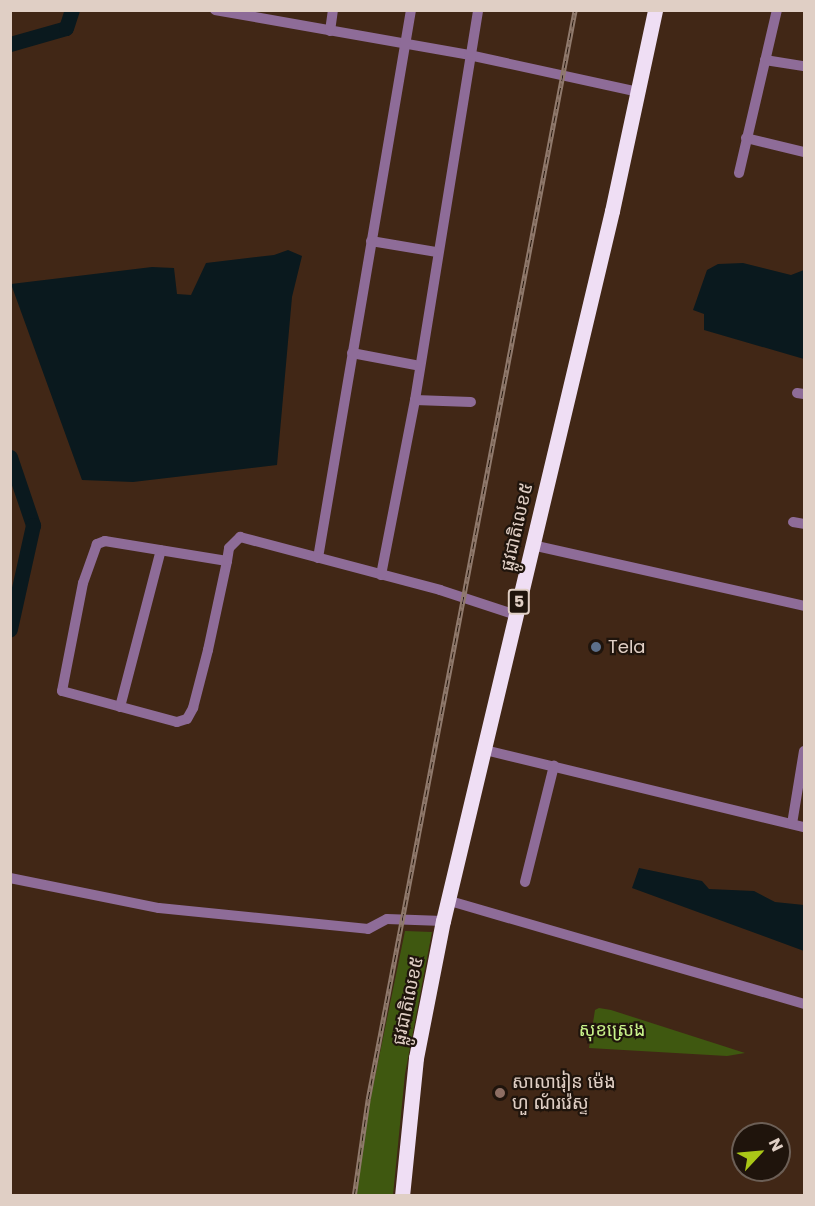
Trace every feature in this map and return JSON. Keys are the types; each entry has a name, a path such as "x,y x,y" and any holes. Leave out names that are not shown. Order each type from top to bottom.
{"highway":[{"name":"ផ្លូវជាតិលេខ៥","path":"402,1196 416,1058 443,921 450,901 638,92 655,10"}],"street":[{"path":"214,10 469,56 638,92"},
{"path":"330,30 333,10"},
{"path":"318,558 411,10"},
{"path":"381,575 415,400 437,252 478,10"},
{"path":"739,173 777,10"},
{"path":"765,60 804,66"},
{"path":"746,138 804,152"},
{"path":"371,241 437,252"},
{"path":"352,353 420,366"},
{"path":"415,400 471,402"},
{"path":"793,522 804,524"},
{"path":"227,561 105,541 97,544 83,583 60,687 65,693 177,722 190,714 227,561 233,541 240,537 516,615"},
{"path":"532,545 804,606"},
{"path":"120,706 161,550"},
{"path":"485,750 804,827"},
{"path":"792,824 804,751"},
{"path":"525,882 554,766"},
{"path":"10,878 159,908 368,929 387,919 443,921"},
{"path":"450,901 804,1004"}],"green space":[{"path":"405,931 432,932 405,1074 393,1195 355,1195 362,1140"},
{"name":"សុខស្រេង","path":"599,1008 745,1053 727,1056 589,1048 595,1010"}],"shaded area":[{"path":"288,250 302,256 292,297 277,465 133,482 82,480 11,284 152,267 174,268 177,294 191,295 206,263 274,255"},
{"path":"743,263 791,275 804,270 804,359 704,330 704,314 693,310 707,270 718,264"},
{"path":"639,868 702,881 709,889 754,891 775,902 804,905 804,951 632,888"}],"waterway":[{"path":"10,44 66,28 72,10"},
{"path":"10,457 33,525 10,629"}],"railway":[{"path":"354,1196 368,1099 575,10"}],"place":[{"name":"Tela","path":"596,647"},
{"name":"សាលារៀន ម៉េង ហួ ណ័រវ៉េស្ទ","path":"500,1093"}]}
